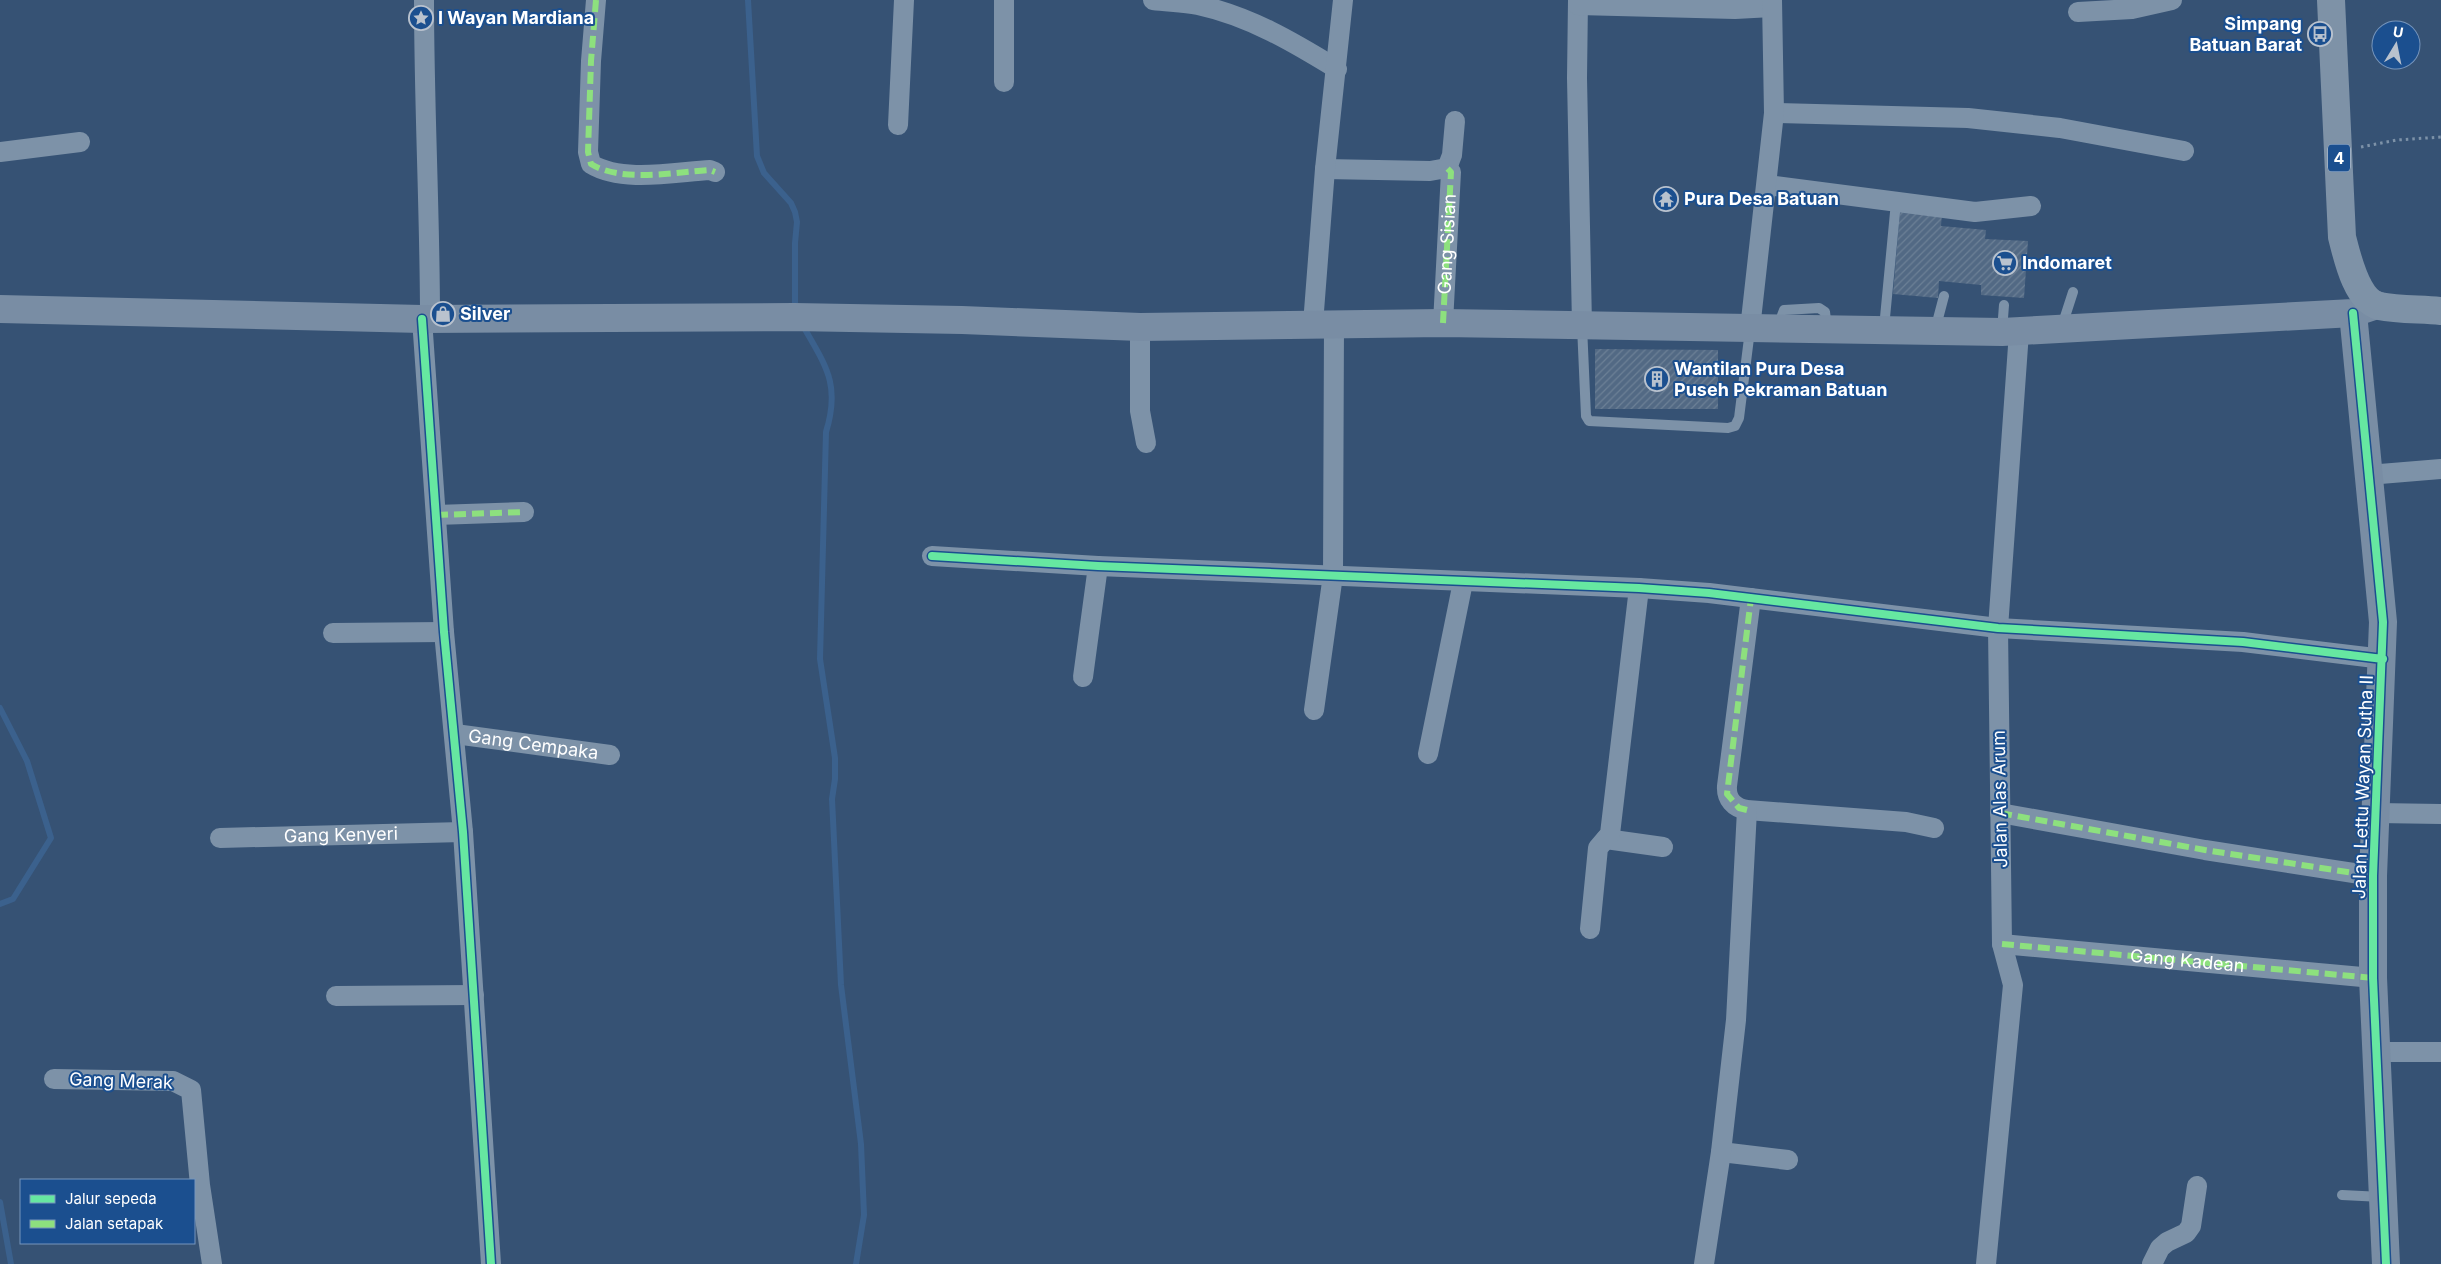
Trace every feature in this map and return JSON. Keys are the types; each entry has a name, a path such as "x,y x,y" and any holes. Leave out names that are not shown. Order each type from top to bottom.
{"highway":[{"name":"4","path":"2331,0 2342,237 2358,286 2365,296 2365,309"},
{"path":"2365,309 2441,311"}],"main road":[{"path":"0,309 426,319 794,317 962,320 1140,327 1443,323 1777,330 2010,332 2365,309"},
{"name":"Jalan Lettu Wayan Sutha II","path":"2365,309 2368,475 2381,592 2370,657 2377,813 2373,876 2373,978 2389,1052 2384,1197 2386,1264"}],"street":[{"path":"424,0 424,98 430,230 426,319 436,515 444,632 463,832 491,1264"},
{"path":"596,0 591,61 588,143 591,164 601,170 618,175 710,170 714,172"},
{"path":"898,125 904,0"},
{"path":"1004,0 1004,82"},
{"path":"1153,0 1198,5 1253,22 1295,43 1337,69"},
{"path":"1314,710 1333,575 1323,324 1325,169 1343,0"},
{"path":"2078,12 2132,9 2172,0"},
{"path":"1582,325 1578,3 1735,9 1772,4 1774,113 1750,329"},
{"path":"1774,113 1968,118 2060,128 2184,151"},
{"name":"Gang Sisian","path":"1443,323 1450,172 1447,168 1452,155 1455,121"},
{"path":"0,152 80,142"},
{"path":"1325,169 1430,171 1447,168"},
{"path":"1767,185 1975,212 2031,206"},
{"path":"1140,327 1140,411 1146,443"},
{"name":"Jalan Alas Arum","path":"1986,1264 2013,985 2002,944 1998,628 2010,332"},
{"path":"2368,475 2441,469"},
{"path":"436,515 524,512"},
{"path":"932,556 1098,566 1639,588 1751,598 1998,628 2243,642 2370,657"},
{"path":"1083,677 1098,566"},
{"path":"1428,754 1463,582"},
{"path":"1590,929 1598,848 1610,834 1639,588"},
{"path":"1751,598 1726,794 1739,808 1747,810 1906,822 1934,828"},
{"path":"333,633 444,632"},
{"name":"Gang Cempaka","path":"455,734 610,755"},
{"path":"1704,1264 1721,1152 1736,1020 1747,810"},
{"path":"2000,812 2205,850 2373,876"},
{"path":"2377,813 2441,814"},
{"name":"Gang Kenyeri","path":"220,838 463,832"},
{"path":"1606,839 1663,847"},
{"name":"Gang Kadean","path":"2002,944 2373,978"},
{"path":"336,996 474,995"},
{"path":"2389,1052 2431,1052"},
{"name":"Gang Merak","path":"54,1079 162,1080 179,1082 190,1090 197,1185 212,1264"},
{"path":"1721,1152 1788,1160"},
{"path":"2152,1264 2160,1248 2167,1242 2186,1233 2191,1226 2197,1186"}],"lane":[{"path":"1883,331 1896,202"},
{"path":"2061,330 2073,292"},
{"path":"1935,331 1944,296"},
{"path":"2004,305 2010,332"},
{"path":"1582,325 1586,416 1590,421 1728,428 1735,426 1739,418 1750,329"},
{"path":"2342,1194 2384,1197"}],"path":[{"path":"2339,152 2397,140 2441,137"}],"building":[{"path":"1900,211 1942,214 1941,226 1986,230 1985,239 2028,241 2024,298 1981,295 1981,285 1939,281 1938,298 1893,294"},
{"name":"Wantilan Pura Desa Puseh Pekraman Batuan","path":"1595,349 1718,350 1718,409 1595,409"}],"waterway":[{"path":"748,0 757,156 764,173 791,203 797,222 795,243 795,310"},
{"path":"802,324 824,363 831,387 832,400 826,432 820,659 835,758 835,779 832,799 841,985 861,1144 864,1215 856,1264"},
{"path":"0,708 27,761 51,838 13,899 0,904"},
{"path":"0,1202 11,1264"}],"marked path":[{"path":"596,0 591,61 588,152 591,164 604,170 633,175 710,170 715,172"},
{"path":"1443,323 1451,172 1447,168"},
{"path":"436,515 524,512"},
{"path":"1747,810 1739,808 1727,794 1751,598"},
{"path":"2000,813 2205,850 2373,876"},
{"path":"2002,944 2373,978"}],"cycle path":[{"path":"2353,313 2383,622 2373,876 2373,978 2386,1264"},
{"path":"422,319 444,632 463,832 491,1264"},
{"path":"932,556 1098,566 1639,588 1709,593 1998,628 2243,642 2383,659"}],"place":[{"name":"I Wayan Mardiana","path":"421,18"},
{"name":"Simpang Batuan Barat","path":"2320,34"},
{"name":"Pura Desa Batuan","path":"1666,199"},
{"name":"Indomaret","path":"2005,263"},
{"name":"Silver","path":"443,314"},
{"name":"Wantilan Pura Desa Puseh Pekraman Batuan","path":"1657,379"}]}
